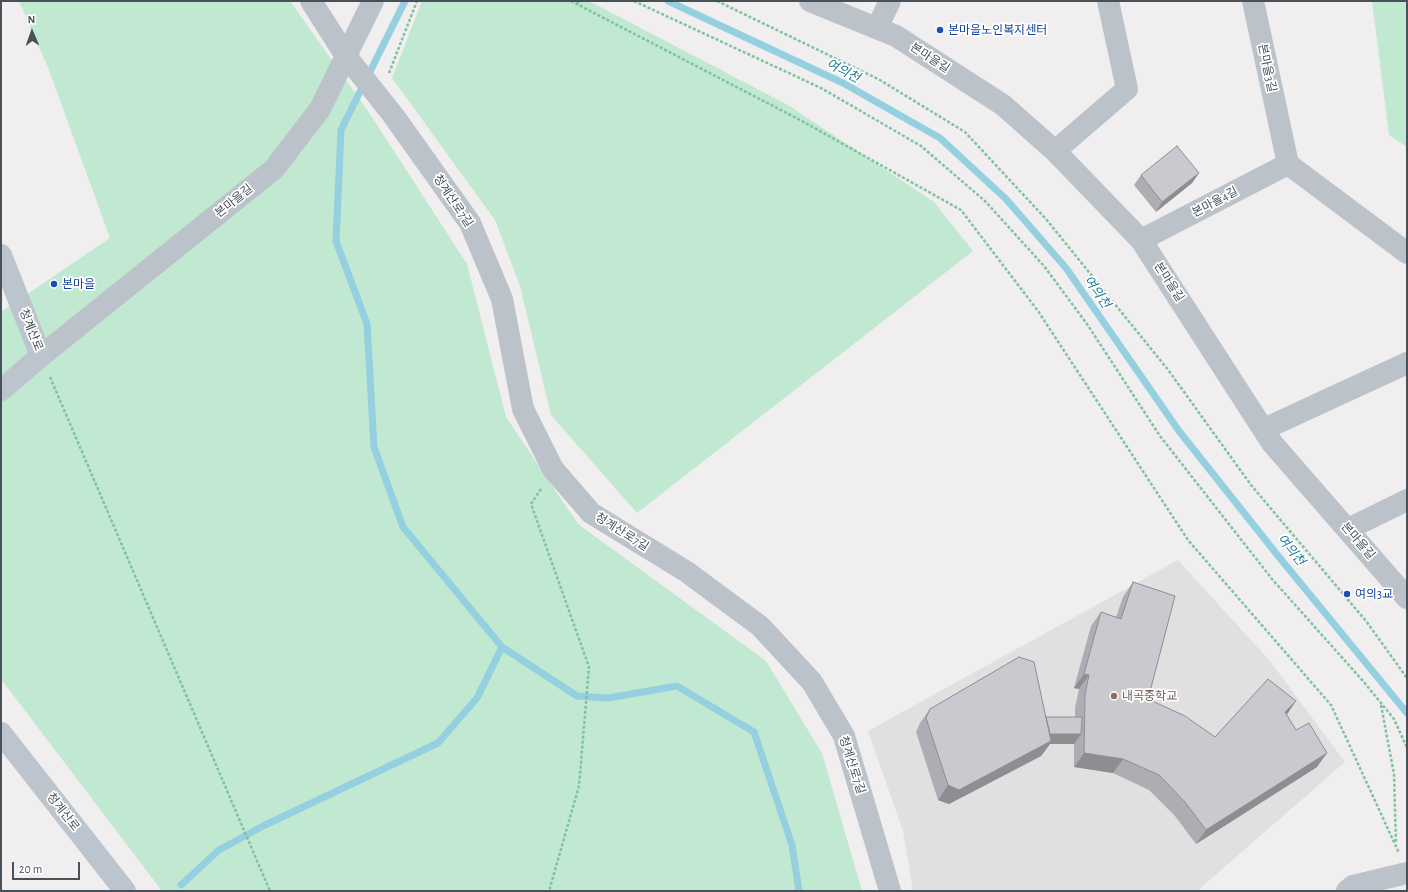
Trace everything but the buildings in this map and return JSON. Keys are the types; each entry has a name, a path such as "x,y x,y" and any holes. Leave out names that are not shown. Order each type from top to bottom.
{"main road":[{"name":"청계산로","path":"1,255 42,356 1,390"},
{"name":"청계산로","path":"1,733 126,891"}],"street":[{"name":"청계산로7길","path":"311,1 351,62 377,95 470,223 502,299 523,409 553,469 591,513 686,572 760,626 812,682 844,736 890,891"},
{"name":"본마을길","path":"42,356 274,169 320,109 351,62 373,1"},
{"name":"본마을길","path":"810,1 883,16 896,36 1003,104 1055,151 1141,240 1272,443 1407,598"},
{"path":"1055,151 1127,89 1108,1"},
{"name":"본마을3길","path":"1253,1 1288,164"},
{"path":"1288,164 1407,253"},
{"name":"본마을4길","path":"1141,240 1288,164"},
{"path":"1264,429 1407,363"},
{"path":"1348,529 1407,500"},
{"path":"1347,891 1353,886 1406,873"}],"path":[{"path":"377,95 417,1"},
{"path":"571,1 802,121 961,210 1038,311 1188,540 1331,705 1396,845 1406,873"},
{"path":"577,1 583,7"},
{"path":"634,1 821,88 921,146 985,201 1044,266 1086,324 1160,436 1272,579 1394,719 1407,748"},
{"path":"717,1 880,80 965,132 1046,219 1169,372 1251,485 1366,621 1407,678"},
{"path":"42,356 270,891"},
{"path":"549,891 579,786 589,667 532,504 553,469"},
{"path":"1381,703 1394,774 1396,845"}],"shaded area":[{"name":"내곡중학교","path":"1178,560 1270,661 1345,762 1197,891 913,891 903,831 868,731"}],"green space":[{"path":"19,1 290,1 370,114 467,264 506,417 578,524 766,661 822,753 862,891 162,891 1,679 1,312 110,238 49,70"},
{"path":"422,1 589,1 788,105 934,202 973,251 637,513 551,415 520,286 495,220 392,78"},
{"path":"1372,1 1407,1 1407,147 1389,135"}],"waterway":[{"path":"405,1 341,130 336,241 367,324 374,447 403,527 502,647 577,696 608,698 677,686 754,732 792,845 799,891"},
{"name":"여의천","path":"668,1 843,83 940,138 1006,199 1066,268 1179,431 1279,557 1407,713"},
{"path":"181,885 219,850 263,826 438,743 477,698 502,647"}],"place":[{"name":"본마을노인복지센터","path":"940,30"},
{"name":"본마을","path":"54,284"},
{"name":"여의3교","path":"1347,594"},
{"name":"내곡중학교","path":"1114,696"}]}
